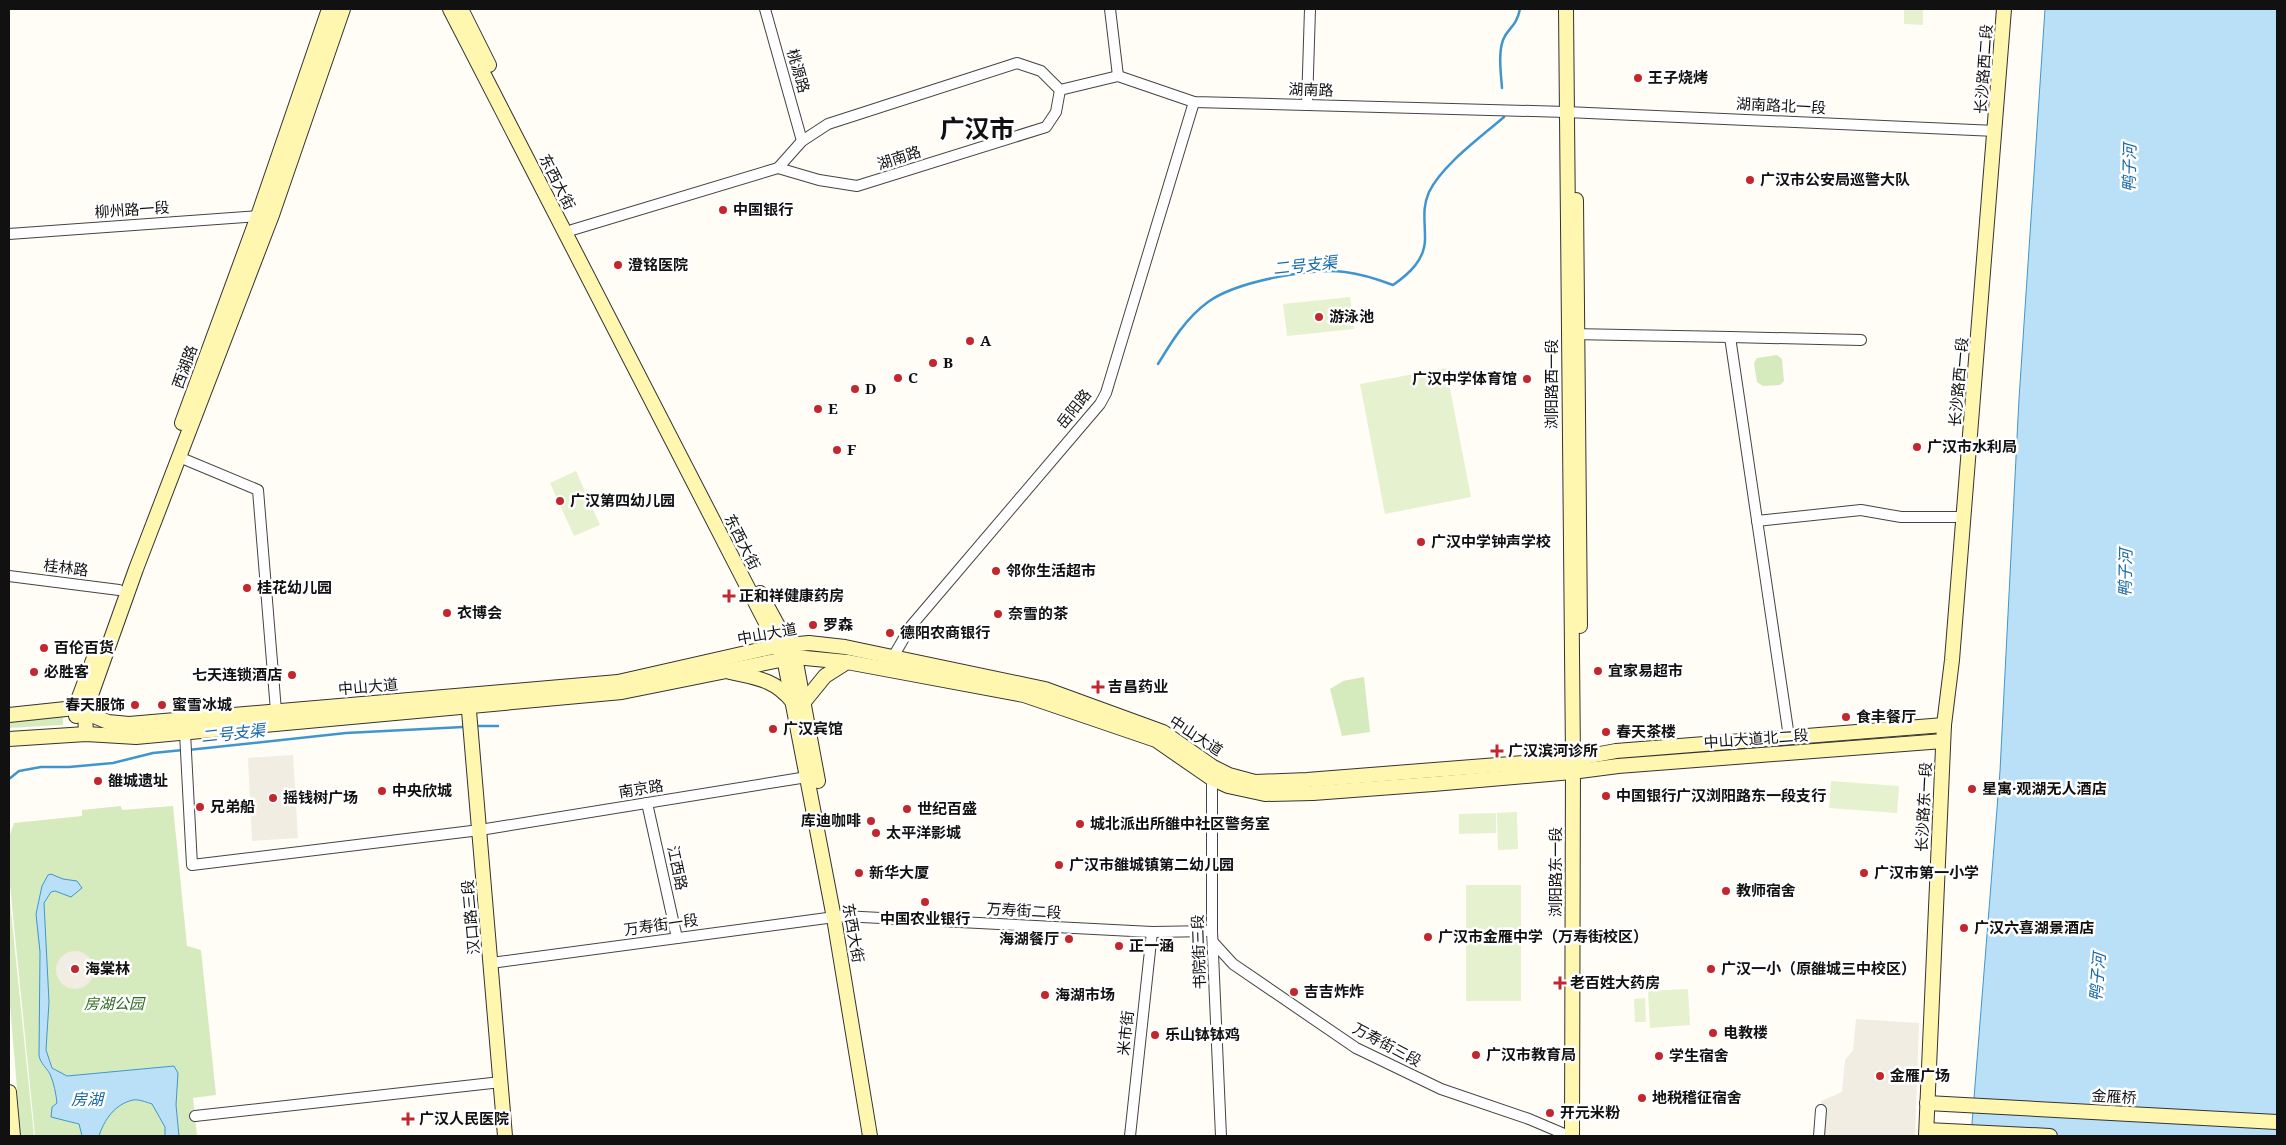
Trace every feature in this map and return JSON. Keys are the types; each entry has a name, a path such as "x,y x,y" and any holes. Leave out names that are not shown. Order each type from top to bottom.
{"main road":[{"name":"西湖路","path":"82,735 80,710 119,590 258,216 329,9"},
{"name":"西湖路","path":"80,710 272,215 343,9"},
{"name":"东西大街","path":"450,9 786,652"},
{"name":"东西大街","path":"461,9 786,652 798,702 878,1136"},
{"name":"浏阳路西一段","path":"1566,9 1570,112 1573,334 1575,763"},
{"path":"1570,112 1576,9"},
{"name":"长沙路西二段","path":"1996,131 2004,9"},
{"name":"长沙路西一段","path":"1944,725 1964,517 1996,131"},
{"name":"中山大道","path":"9,715 80,710 108,722 129,724 276,711 622,692 724,670 786,652 809,643 893,657 1045,689 1163,732 1212,773"},
{"name":"中山大道","path":"9,740 82,735 130,737 186,744 469,700 618,682 786,652 1024,695 1079,712 1156,740 1212,773 1229,775 1255,782 1575,763"},
{"path":"724,670 770,682 798,702 825,676 847,662"},
{"name":"汉口路三段","path":"469,700 505,1136"},
{"name":"东西大街","path":"798,702 807,777 838,917 870,1136"},
{"name":"中山大道北二段","path":"1575,763 1616,751 1944,725"},
{"name":"长沙路东一段","path":"1926,1133 1944,725"},
{"name":"中山大道北二段","path":"1575,763 1618,766 1943,742"},
{"name":"浏阳路东一段","path":"1571,1136 1575,763"},
{"path":"9,1092 13,1136"},
{"name":"金雁桥","path":"1927,1103 2277,1122"},
{"path":"1926,1133 1947,1130 2050,1136"}],"street":[{"name":"桃源路","path":"765,9 802,141"},
{"path":"572,230 778,168 802,141 828,124 1017,63 1041,71 1060,90 1118,76 1110,9"},
{"path":"1307,105 1310,9"},
{"name":"湖南路","path":"1118,76 1194,102 1570,112"},
{"name":"湖南路","path":"778,168 819,180 857,186 1046,127 1056,112 1060,90"},
{"name":"岳阳路","path":"893,657 910,626 1100,404 1106,393 1194,102"},
{"name":"湖南路北一段","path":"1570,112 1996,131"},
{"name":"柳州路一段","path":"9,234 258,216"},
{"path":"1573,334 1861,340"},
{"path":"1730,337 1789,738"},
{"path":"179,457 258,490 276,711"},
{"path":"1757,521 1862,510 1901,518 1964,517"},
{"name":"桂林路","path":"9,576 119,590"},
{"name":"南京路","path":"186,744 192,865 480,830 807,777"},
{"name":"书院街三段","path":"1212,773 1212,931 1221,1136"},
{"name":"江西路","path":"647,803 676,938"},
{"name":"万寿街二段","path":"838,917 1152,932 1212,931"},
{"name":"万寿街一段","path":"491,963 838,917"},
{"name":"米市街","path":"1130,1136 1152,932"},
{"name":"万寿街三段","path":"1213,942 1233,964 1356,1048 1441,1089 1529,1119 1571,1136"},
{"path":"195,1116 501,1082"},
{"path":"1820,1136 1821,1110"}],"green space":[{"path":"1904,9 1923,9 1923,25 1904,24"},
{"name":"游泳池","path":"1350,297 1354,329 1287,336 1283,304"},
{"path":"1777,355 1782,359 1784,381 1780,385 1763,386 1757,382 1754,363 1757,358"},
{"path":"1446,368 1471,497 1385,514 1360,384"},
{"path":"576,471 600,525 574,536 550,483"},
{"path":"1364,677 1370,732 1342,736 1330,689 1343,681"},
{"path":"63,716 63,725 9,728 9,722"},
{"path":"1831,781 1899,786 1897,813 1829,808"},
{"name":"房湖公园","path":"121,806 122,810 173,806 187,946 201,950 216,1095 193,1098 197,1136 35,1136 9,875 9,838 14,823 82,816 82,810"},
{"path":"1517,812 1518,849 1498,850 1497,813"},
{"path":"1496,813 1496,833 1459,834 1459,814"},
{"path":"1466,885 1521,885 1521,1001 1466,1001"},
{"path":"9,892 34,1136 21,1136 9,993"},
{"path":"1688,989 1690,1025 1650,1028 1648,991"},
{"path":"1645,998 1646,1022 1635,1022 1634,999"}],"shaded area":[{"name":"摇钱树广场","path":"293,755 298,838 252,841 248,758"},
{"name":"海棠林","path":"75,951 82,952 88,957 93,963 93,977 88,983 82,988 75,989 68,988 62,983 57,977 56,970 57,963 62,957 68,952"},
{"name":"金雁广场","path":"1856,1019 1919,1023 1915,1136 1819,1136 1821,1101 1842,1092 1845,1060 1853,1050"}],"water":[{"name":"鸭子河","path":"2045,9 2277,9 2277,1136 1971,1136 2000,771 2019,399"},
{"name":"房湖","path":"51,874 63,879 77,881 82,888 71,897 55,891 51,892 44,903 49,1002 46,1050 52,1068 67,1076 174,1066 178,1073 176,1105 179,1136 165,1136 165,1127 152,1104 137,1100 127,1102 116,1109 107,1119 99,1136 82,1136 79,1124 51,1117 52,1107 57,1103 53,1081 39,1056 40,952 36,914 42,886 48,875"}],"waterway":[{"name":"二号支渠","path":"1502,88 1501,46 1505,36 1514,24 1520,9"},
{"name":"二号支渠","path":"1158,364 1174,338 1200,308 1220,295 1236,288 1294,274 1331,271 1357,274 1393,285 1410,271 1423,252 1425,245 1425,203 1435,182 1452,162 1504,117"},
{"name":"二号支渠","path":"479,726 498,726"},
{"name":"二号支渠","path":"188,750 346,733 463,727"},
{"name":"二号支渠","path":"9,779 19,771 41,767 69,767 113,763 153,753 183,750"}],"place":[{"name":"王子烧烤","path":"1638,78"},
{"name":"广汉市公安局巡警大队","path":"1750,180"},
{"name":"中国银行","path":"723,210"},
{"name":"澄铭医院","path":"618,265"},
{"name":"游泳池","path":"1319,317"},
{"name":"A","path":"970,341"},
{"name":"B","path":"933,363"},
{"name":"C","path":"898,378"},
{"name":"广汉中学体育馆","path":"1527,379"},
{"name":"D","path":"855,389"},
{"name":"E","path":"818,409"},
{"name":"广汉市水利局","path":"1917,447"},
{"name":"F","path":"837,450"},
{"name":"广汉第四幼儿园","path":"560,501"},
{"name":"广汉中学钟声学校","path":"1421,542"},
{"name":"邻你生活超市","path":"996,571"},
{"name":"桂花幼儿园","path":"247,588"},
{"name":"正和祥健康药房","path":"729,596"},
{"name":"衣博会","path":"447,613"},
{"name":"奈雪的茶","path":"998,614"},
{"name":"罗森","path":"813,625"},
{"name":"德阳农商银行","path":"890,633"},
{"name":"百伦百货","path":"44,648"},
{"name":"宜家易超市","path":"1598,671"},
{"name":"必胜客","path":"34,672"},
{"name":"七天连锁酒店","path":"292,675"},
{"name":"吉昌药业","path":"1098,687"},
{"name":"春天服饰","path":"135,705"},
{"name":"蜜雪冰城","path":"162,705"},
{"name":"食丰餐厅","path":"1846,717"},
{"name":"广汉宾馆","path":"773,729"},
{"name":"春天茶楼","path":"1606,732"},
{"name":"广汉滨河诊所","path":"1497,751"},
{"name":"雒城遗址","path":"98,781"},
{"name":"星寓·观湖无人酒店","path":"1972,789"},
{"name":"中央欣城","path":"382,791"},
{"name":"中国银行广汉浏阳路东一段支行","path":"1606,796"},
{"name":"摇钱树广场","path":"273,798"},
{"name":"兄弟船","path":"200,807"},
{"name":"世纪百盛","path":"907,809"},
{"name":"库迪咖啡","path":"871,821"},
{"name":"城北派出所雒中社区警务室","path":"1080,824"},
{"name":"太平洋影城","path":"876,833"},
{"name":"广汉市雒城镇第二幼儿园","path":"1059,865"},
{"name":"新华大厦","path":"859,873"},
{"name":"广汉市第一小学","path":"1864,873"},
{"name":"教师宿舍","path":"1726,891"},
{"name":"中国农业银行","path":"925,902"},
{"name":"广汉六喜湖景酒店","path":"1964,928"},
{"name":"广汉市金雁中学（万寿街校区）","path":"1428,937"},
{"name":"海湖餐厅","path":"1069,939"},
{"name":"正一涵","path":"1119,946"},
{"name":"海棠林","path":"75,969"},
{"name":"广汉一小（原雒城三中校区）","path":"1711,969"},
{"name":"老百姓大药房","path":"1560,983"},
{"name":"吉吉炸炸","path":"1294,992"},
{"name":"海湖市场","path":"1045,995"},
{"name":"电教楼","path":"1713,1033"},
{"name":"乐山钵钵鸡","path":"1155,1035"},
{"name":"广汉市教育局","path":"1476,1055"},
{"name":"学生宿舍","path":"1659,1056"},
{"name":"金雁广场","path":"1880,1076"},
{"name":"地税稽征宿舍","path":"1642,1098"},
{"name":"开元米粉","path":"1550,1113"},
{"name":"广汉人民医院","path":"408,1119"}],"district":[{"name":"广汉市","path":"977,129"}]}
